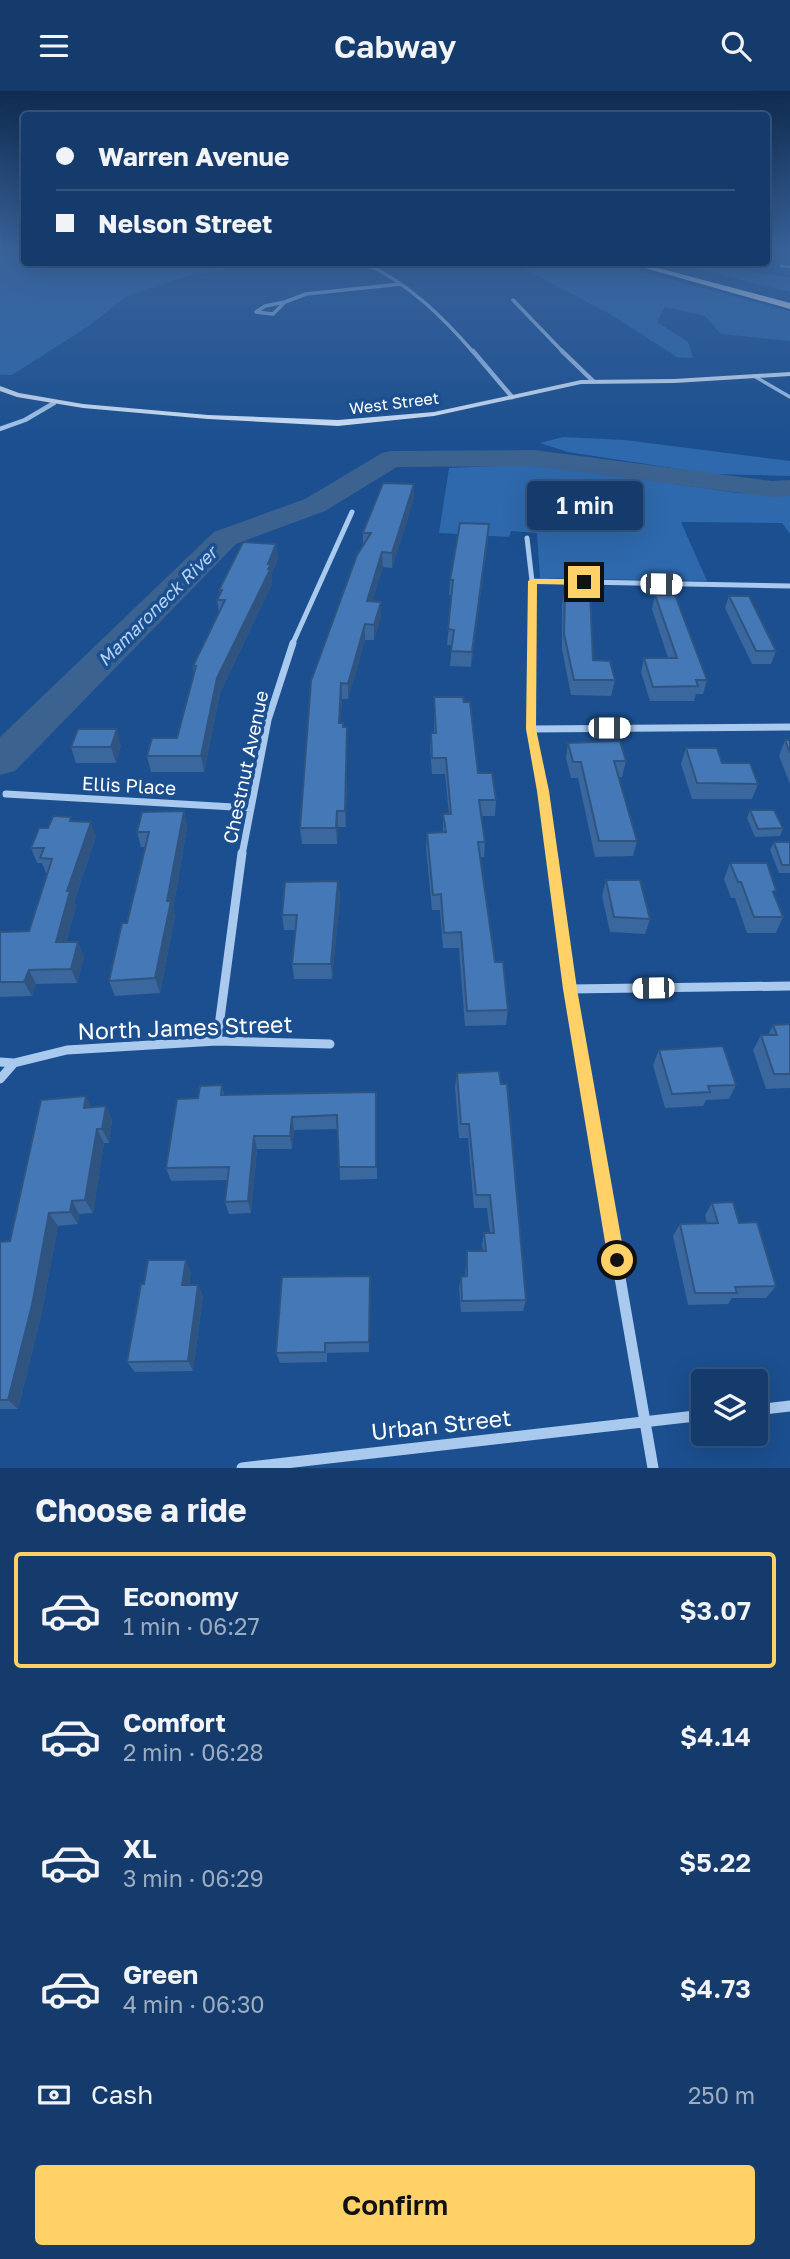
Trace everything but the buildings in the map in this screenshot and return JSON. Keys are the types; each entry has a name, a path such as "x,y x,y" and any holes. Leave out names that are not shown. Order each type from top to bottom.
{"street":[{"path":"438,316 512,397"},
{"path":"526,316 593,381"},
{"name":"West Street","path":"0,389 54,403 208,418 338,423 401,419 512,397 566,383 674,381 790,373"},
{"path":"0,429 25,420 54,403"},
{"name":"Chestnut Avenue","path":"217,1041 241,862 268,718 287,660 352,512"},
{"path":"527,538 532,581 531,729 543,791 570,989 653,1468"},
{"path":"532,581 790,586"},
{"path":"531,729 790,727"},
{"name":"Ellis Place","path":"6,794 251,808"},
{"path":"570,989 790,986"},
{"name":"North James Street","path":"0,1062 14,1063 68,1050 217,1041 330,1044"},
{"path":"0,1079 14,1063"},
{"path":"768,1409 790,1406"},
{"name":"Urban Street","path":"242,1468 691,1417"}],"lane":[{"path":"754,376 790,397"}],"shaded area":[{"path":"0,316 101,316 12,375 0,375"},
{"path":"613,316 660,316 657,322 688,342 693,358 677,357"},
{"path":"705,316 790,316 790,341 721,334"},
{"path":"563,437 625,440 790,461 790,476 711,474 568,452 540,443"},
{"path":"537,464 738,493 790,496 790,534 782,523 681,522 707,581 540,578 537,533 511,531 509,537 439,533 449,468"}],"waterway":[{"name":"Mamaroneck River","path":"0,761 225,538 315,505 391,459 534,458 772,489 790,488"}],"route":[{"path":"584,582 532,581 531,729 543,791 570,989 617,1260"}]}
